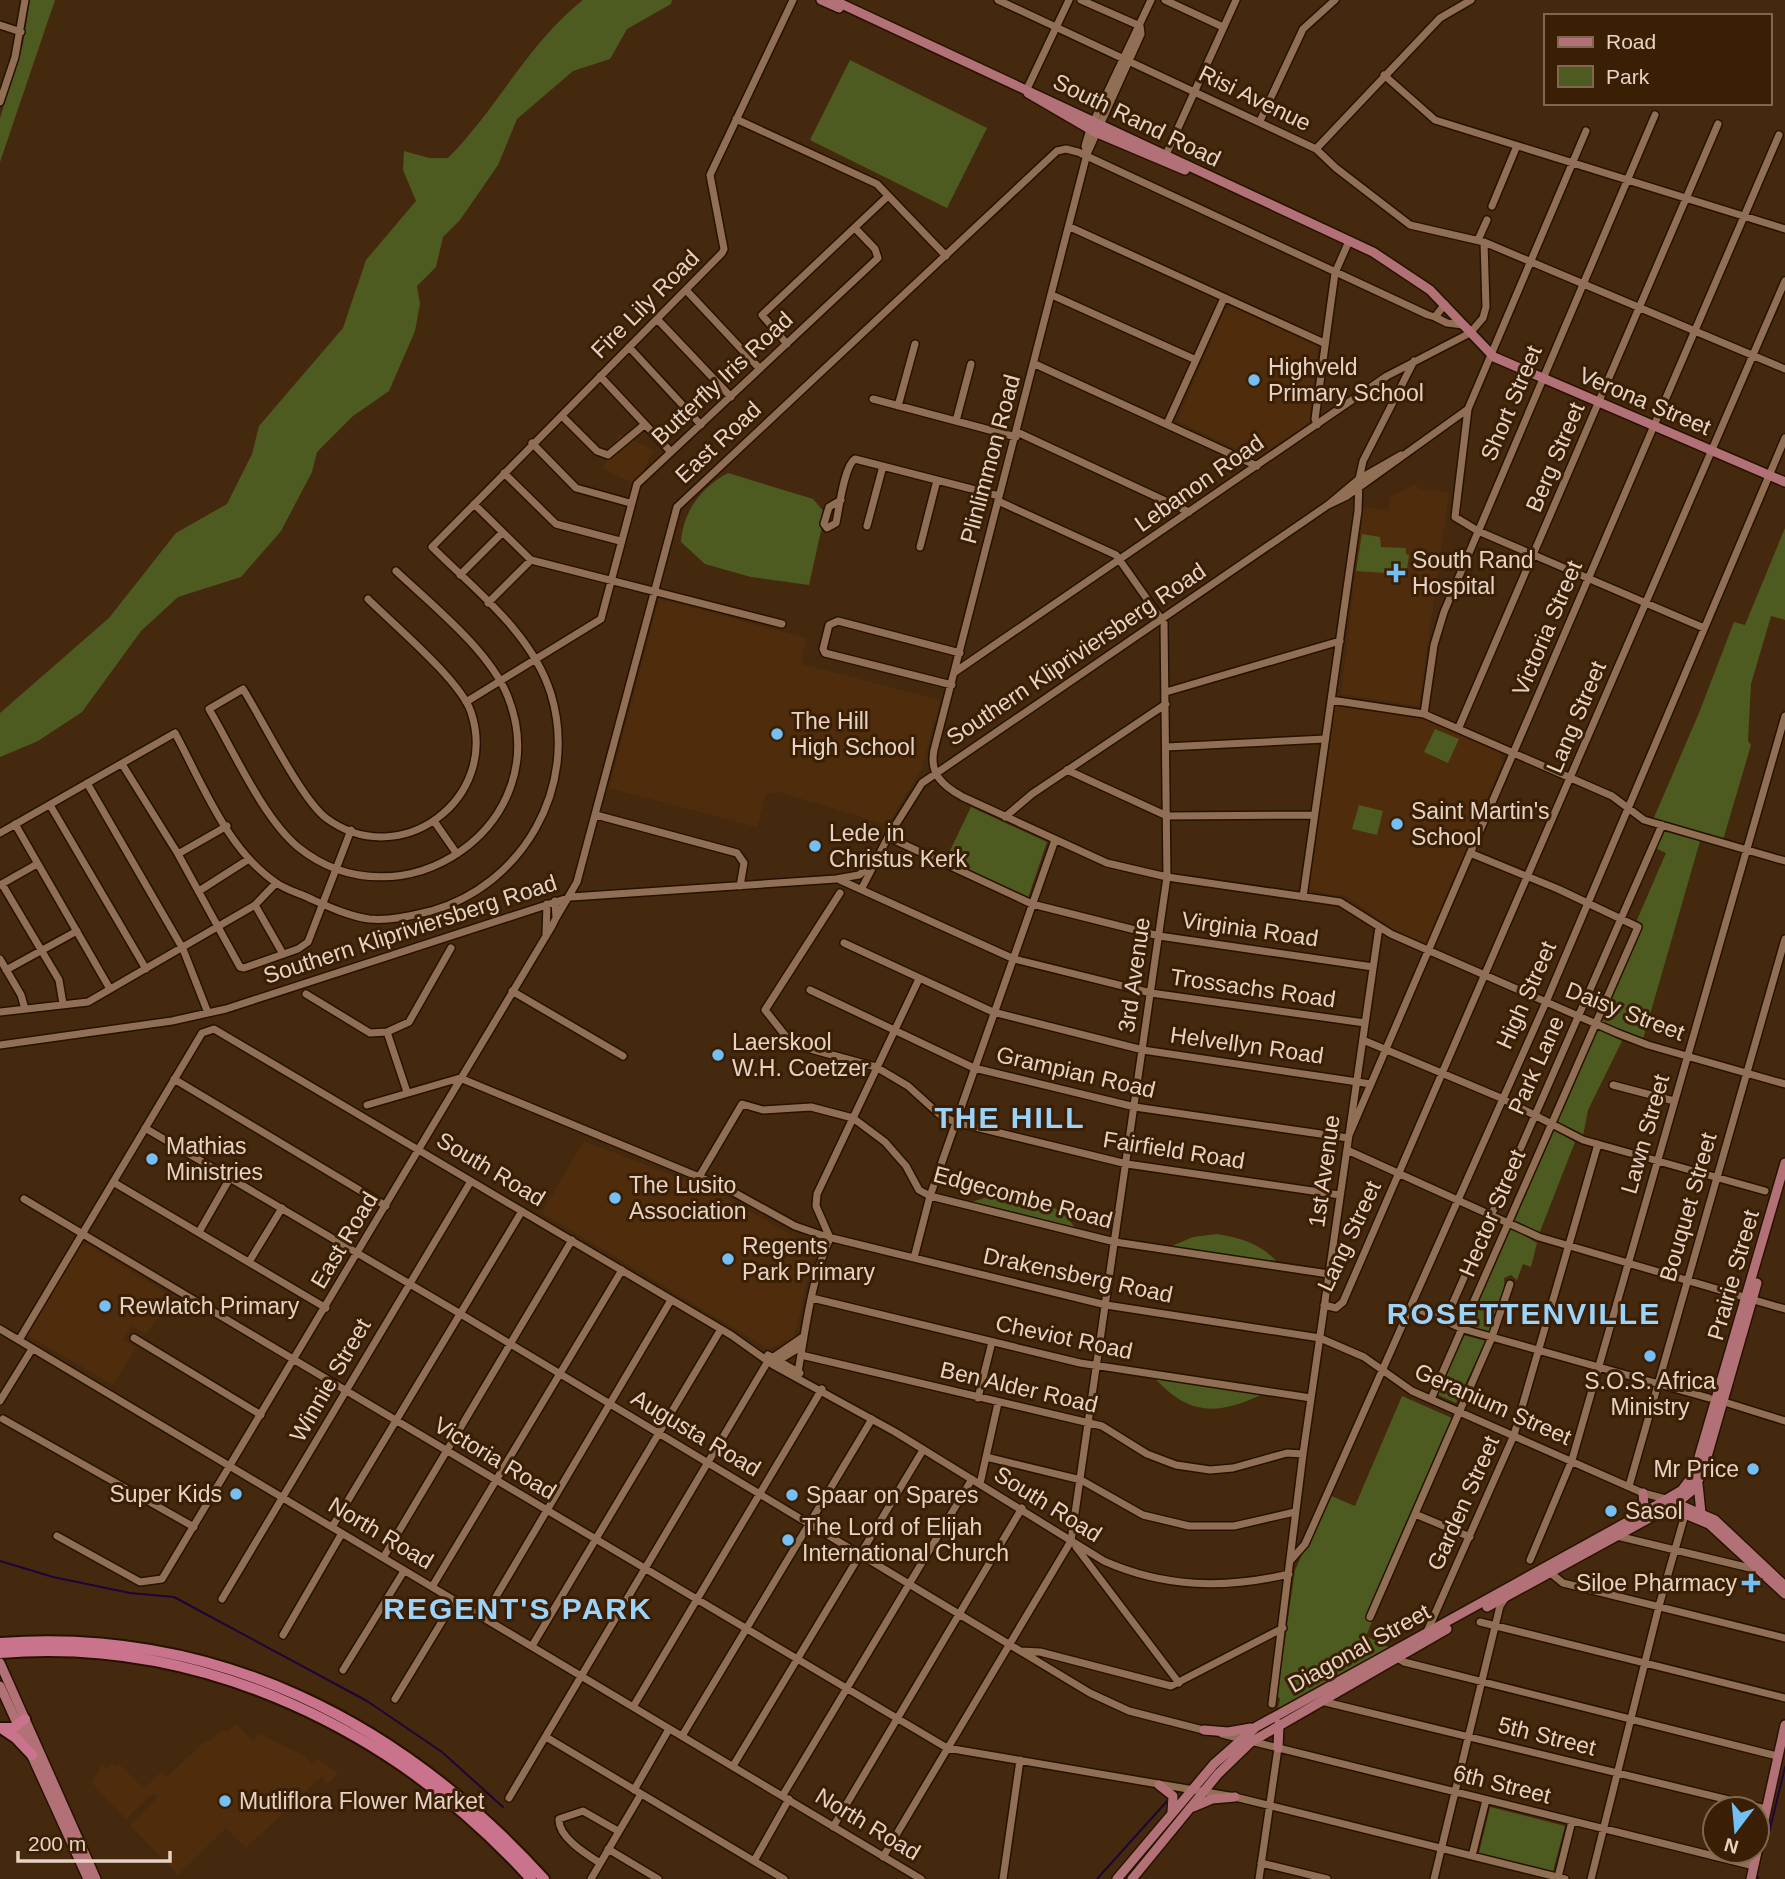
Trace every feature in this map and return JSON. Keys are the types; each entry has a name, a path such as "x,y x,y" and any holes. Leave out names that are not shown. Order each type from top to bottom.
{"highway":[{"path":"0,1643 69,1640 155,1649 210,1662 283,1689 338,1716 412,1761 464,1801 544,1879"},
{"path":"0,1653 94,1652 138,1657 194,1668 270,1694 338,1726 414,1774 467,1816 531,1879"},
{"path":"1,1728 21,1722"},
{"path":"1,1728 16,1738 32,1755"}],"main road":[{"name":"South Rand Road","path":"821,0 903,34"},
{"name":"South Rand Road","path":"833,0 1164,158 1349,241 1410,274 1444,304 1490,355"},
{"name":"Verona Street","path":"1490,355 1785,482"},
{"name":"Prairie Street","path":"1750,1298 1785,1163"},
{"name":"Prairie Street","path":"1666,1502 1682,1490 1694,1474 1785,1180"},
{"name":"Prairie Street","path":"1666,1502 1698,1482 1717,1400"},
{"path":"1698,1482 1701,1513"},
{"path":"1638,1516 1644,1506 1643,1493"},
{"name":"Geranium Street","path":"1666,1502 1686,1510 1713,1527 1785,1594"},
{"name":"Diagonal Street","path":"1117,1879 1193,1790 1240,1739 1256,1727 1506,1597 1638,1516 1666,1502"},
{"name":"Diagonal Street","path":"1132,1879 1203,1792 1251,1742 1394,1656 1426,1633 1616,1536 1666,1502"},
{"name":"Geranium Street","path":"1686,1510 1701,1513 1721,1525 1785,1586"},
{"path":"0,1663 32,1755 88,1879"},
{"path":"0,1686 21,1722 96,1879"},
{"path":"1278,1748 1279,1724"},
{"path":"1769,1795 1785,1725"},
{"path":"1204,1730 1228,1732 1256,1727"},
{"path":"1159,1785 1173,1796 1171,1817"},
{"path":"1190,1810 1207,1800 1235,1797"},
{"path":"1748,1879 1751,1865"}],"street":[{"path":"0,102 11,72 26,0"},
{"name":"Fire Lily Road","path":"460,575 432,547 724,250 710,175 793,0"},
{"name":"Risi Avenue","path":"998,0 1316,149 1354,183 1410,225 1481,241 1785,369"},
{"path":"1027,91 1069,0"},
{"path":"1081,0 1140,26"},
{"name":"Plinlimmon Road","path":"936,773 932,758 1087,156 1096,126 1151,0"},
{"path":"1165,0 1223,27"},
{"path":"1164,158 1236,0"},
{"path":"1260,121 1303,29 1335,0"},
{"path":"1316,149 1440,18 1471,0"},
{"path":"0,25 21,32"},
{"path":"0,68 11,72"},
{"path":"1384,75 1434,120 1516,148 1785,229"},
{"name":"Short Street","path":"1424,713 1438,628 1655,115"},
{"path":"736,118 877,184 946,256"},
{"name":"Berg Street","path":"1459,727 1718,124"},
{"path":"1586,131 1468,409 1456,520 1704,628"},
{"name":"Victoria Street","path":"1349,1137 1779,135"},
{"path":"1492,206 1516,148"},
{"name":"East Road","path":"57,1536 140,1583 162,1579 295,1360 460,1078 571,897 596,815 675,512 680,503 1056,151 1070,149 1087,156"},
{"path":"1087,156 1335,273 1466,329 1483,318 1486,307 1481,241 1487,220"},
{"path":"787,344 762,315 888,196"},
{"name":"Butterfly Iris Road","path":"466,702 597,624 637,484 878,258 875,248 855,228"},
{"path":"1070,228 1324,342"},
{"path":"1317,425 1315,419 1324,342 1335,273 1349,241"},
{"name":"Lang Street","path":"1324,1305 1336,1308 1343,1302 1785,281"},
{"path":"687,289 760,369"},
{"path":"1052,295 1196,360"},
{"path":"1167,424 1224,298"},
{"path":"1435,317 1444,304"},
{"path":"658,320 731,397"},
{"name":"Lebanon Road","path":"955,673 1395,372 1466,329"},
{"path":"898,406 915,344"},
{"path":"629,347 701,425"},
{"path":"1303,897 1361,482 1367,457 1415,360"},
{"path":"956,421 971,364"},
{"path":"1035,364 1257,466"},
{"path":"1395,372 1403,383"},
{"path":"600,376 671,452"},
{"path":"873,399 1016,434 1189,512"},
{"name":"Southern Klipriviersberg Road","path":"836,879 862,888 916,789 936,773 1468,409"},
{"path":"562,416 597,451 608,455 644,425"},
{"name":"High Street","path":"1290,1561 1306,1544 1501,1098 1546,1002 1626,806 1785,438"},
{"path":"532,443 576,488 630,503"},
{"name":"Southern Klipriviersberg Road","path":"1361,482 1379,465 1401,455"},
{"path":"1367,457 1379,465"},
{"path":"841,500 848,465 850,461 859,459 999,498 1122,559"},
{"path":"867,527 883,466"},
{"path":"504,473 556,524 620,541"},
{"path":"920,547 937,480"},
{"path":"1343,495 1358,505"},
{"path":"474,504 531,560 782,624"},
{"path":"0,833 175,733 227,826 249,859 276,883 323,905 367,919 404,918 453,905 492,883 521,853 545,812 557,766 558,728 551,695 536,660 514,629 460,575 502,533"},
{"name":"3rd Avenue","path":"1074,1544 1088,1423 1167,877 1166,629 1122,559"},
{"path":"488,603 531,560"},
{"path":"368,599 458,690 466,702 477,733 472,771 462,794 447,812 434,821 405,835 374,836 351,830 327,818 312,804 243,689 209,709 283,832 299,847 355,874 385,877 416,874 457,855 478,839 510,789 517,744 512,710 501,682 491,666 396,571"},
{"path":"951,685 825,653 829,625 838,621 960,653"},
{"path":"1166,692 1340,641"},
{"path":"1331,700 1424,713 1572,778 1626,806 1639,817 1785,860"},
{"path":"1005,817 1067,770 1166,704"},
{"name":"Lawn Street","path":"1530,1560 1572,1461 1785,716"},
{"path":"1167,747 1325,739"},
{"path":"122,764 178,854 216,928 240,967 284,954 308,942 351,830"},
{"path":"1067,770 1167,816 1314,815"},
{"name":"Daisy Street","path":"936,773 945,788 1107,863 1167,877 1340,902 1379,927 1428,951 1648,1045 1785,1084"},
{"path":"87,783 183,949 208,1013"},
{"path":"50,805 146,969"},
{"path":"596,815 737,853 744,863 740,886"},
{"path":"1618,826 1639,817"},
{"path":"434,821 457,855"},
{"path":"15,824 110,989"},
{"name":"Park Lane","path":"1445,1321 1662,825"},
{"path":"178,854 227,826"},
{"name":"Virginia Road","path":"888,837 1032,904 1159,936 1373,967"},
{"path":"914,1258 930,1196 1055,840"},
{"path":"1471,853 1621,918"},
{"path":"199,891 249,859"},
{"name":"Southern Klipriviersberg Road","path":"0,1045 208,1013 571,897 836,879 859,876 874,862"},
{"path":"37,863 1,884 59,980 63,1004"},
{"path":"0,1012 88,1002 255,905 276,883"},
{"name":"Trossachs Road","path":"862,888 1014,959 1151,993 1365,1023"},
{"name":"Fairfield Road","path":"840,893 765,1011 792,1044 876,1067 908,1086 940,1115 955,1122 1127,1164 1340,1195"},
{"path":"551,902 556,918"},
{"name":"East Road","path":"546,934 551,902"},
{"path":"255,905 284,954"},
{"path":"530,910 547,919"},
{"name":"Hector Street","path":"1431,1399 1638,926 1621,918"},
{"name":"1st Avenue","path":"1272,1704 1295,1512 1379,927"},
{"path":"6,970 76,931"},
{"name":"Bouquet Street","path":"1629,1486 1785,939"},
{"name":"Helvellyn Road","path":"844,943 993,1012 1143,1050 1371,1084"},
{"path":"306,994 373,1035 387,1032 409,1022 452,948"},
{"path":"0,959 25,1009"},
{"path":"1776,969 1785,972"},
{"path":"799,1372 803,1337 827,1235 816,1200 919,979"},
{"name":"Grampian Road","path":"810,990 974,1068 1135,1107 1349,1137"},
{"path":"512,991 623,1056"},
{"name":"South Road","path":"174,1079 206,1030 218,1030 230,1036 772,1362 1022,1508 1074,1544 1118,1567 1176,1582 1246,1584 1289,1574"},
{"path":"387,1032 407,1092"},
{"path":"1363,1040 1501,1098 1598,1144 1765,1191"},
{"path":"367,1105 460,1078 728,1189 794,1226 827,1235"},
{"path":"19,1340 174,1079 386,1206"},
{"path":"1612,1085 1674,1101"},
{"name":"Edgecombe Road","path":"699,1177 742,1104 763,1110 811,1107 853,1118 885,1142 906,1166 919,1190 930,1196 1115,1242 1329,1274"},
{"name":"Augusta Road","path":"145,1128 1111,1704 1240,1739"},
{"name":"Garden Street","path":"1426,1633 1514,1435 1598,1144"},
{"path":"1347,1150 1539,1237 1785,1309"},
{"path":"199,1232 230,1178"},
{"name":"Winnie Street","path":"222,1600 471,1181"},
{"path":"113,1182 326,1308"},
{"name":"Victoria Road","path":"24,1199 947,1748"},
{"path":"249,1262 282,1209"},
{"path":"332,1527 522,1211"},
{"name":"Drakensberg Road","path":"827,1235 853,1244 1105,1305 1320,1338"},
{"path":"383,1558 572,1240"},
{"path":"824,1251 853,1244"},
{"path":"432,1587 622,1270"},
{"path":"1370,1618 1492,1337 1510,1284"},
{"name":"Cheviot Road","path":"813,1298 1097,1366 1311,1398"},
{"path":"484,1617 671,1300"},
{"path":"1411,1306 1463,1329 1784,1417"},
{"name":"North Road","path":"0,1329 921,1879"},
{"path":"532,1646 721,1329"},
{"path":"509,1798 772,1362 803,1337"},
{"path":"134,1338 261,1415"},
{"name":"Geranium Street","path":"1320,1338 1358,1353 1408,1388 1431,1399 1666,1502"},
{"path":"978,1398 992,1342"},
{"path":"772,1362 802,1346"},
{"path":"0,1401 32,1349"},
{"name":"Ben Alder Road","path":"801,1355 1109,1428 1147,1454 1189,1468 1233,1468 1287,1453 1303,1454"},
{"name":"South Road","path":"772,1362 799,1372 808,1381"},
{"path":"633,1707 822,1390"},
{"path":"980,1484 998,1403"},
{"path":"3,1419 194,1527"},
{"path":"682,1736 872,1419"},
{"path":"733,1766 923,1450"},
{"path":"986,1457 1081,1480 1143,1515 1189,1526 1234,1526 1295,1512"},
{"path":"754,1861 786,1797 847,1689 972,1479"},
{"path":"833,1827 1022,1508"},
{"path":"1591,1879 1658,1606 1686,1510"},
{"path":"1415,1514 1470,1537"},
{"path":"283,1635 342,1533"},
{"path":"1616,1536 1758,1570"},
{"path":"883,1857 1010,1644 1074,1544 1179,1683"},
{"path":"343,1670 404,1571"},
{"path":"1545,1573 1563,1583 1785,1637"},
{"path":"1434,1879 1500,1606 1506,1597"},
{"path":"395,1699 454,1600"},
{"path":"1480,1622 1785,1698"},
{"path":"1021,1651 1040,1652 1165,1685 1179,1683 1283,1628"},
{"path":"1394,1656 1483,1683 1777,1756"},
{"name":"5th Street","path":"1318,1700 1711,1795"},
{"path":"591,1879 669,1729"},
{"path":"546,1737 784,1879"},
{"name":"6th Street","path":"1240,1739 1701,1852"},
{"path":"947,1748 1235,1797 1561,1878 1572,1821"},
{"path":"1259,1879 1278,1748"},
{"path":"1003,1879 1020,1760"},
{"path":"1472,1856 1486,1800"},
{"path":"600,1863 578,1848 562,1830 559,1818 583,1811 618,1831"},
{"path":"608,1849 658,1879"},
{"path":"1261,1863 1327,1879"}],"shaded area":[{"name":"Highveld Primary School","path":"1231,306 1318,347 1309,421 1260,455 1249,455 1177,421 1225,309"},
{"path":"619,434 654,450 636,485 603,469"},
{"name":"South Rand Hospital","path":"1415,484 1419,489 1449,493 1419,706 1341,694 1363,507 1388,511 1390,497"},
{"name":"The Hill High School","path":"659,599 806,638 801,664 940,700 922,768 888,825 779,792 766,794 757,827 609,788"},
{"name":"Saint Martin's School","path":"1335,706 1418,717 1501,753 1502,762 1426,944 1391,928 1346,896 1312,891 1309,887"},
{"name":"Regents Park Primary","path":"584,1141 720,1194 815,1249 794,1337 769,1349 542,1213"},
{"name":"Rewlatch Primary","path":"87,1244 173,1297 146,1334 132,1326 123,1340 136,1347 113,1385 27,1335 80,1246"},
{"name":"Mutliflora Flower Market","path":"236,1724 253,1741 260,1734 303,1755 312,1765 318,1759 338,1773 327,1784 322,1776 246,1848 226,1828 178,1875 130,1825 158,1797 153,1793 126,1819 91,1782 103,1765 106,1769 112,1763 116,1767 119,1764 144,1789 161,1772 167,1777 206,1740 209,1742 223,1729 227,1732"}],"green space":[{"path":"30,0 55,0 0,162 0,118 23,44"},
{"path":"583,0 672,0 671,4 627,29 610,59 573,71 517,119 498,165 460,220 443,237 436,267 417,286 420,304 415,331 389,391 353,416 317,452 312,472 281,531 241,577 178,597 141,631 82,712 38,741 0,757 0,713 109,618 176,533 227,504 252,454 259,426 343,328 366,260 416,201 403,170 404,151 429,158 448,158 466,139 546,36"},
{"path":"850,60 987,128 947,208 810,140"},
{"path":"728,473 813,499 825,513 809,585 751,577 705,564 681,542 685,521 695,502 710,485"},
{"path":"1785,528 1785,620 1771,616 1751,684 1748,741 1751,745 1723,840 1653,820 1734,622 1745,625"},
{"path":"1362,534 1380,537 1381,547 1406,548 1406,554 1409,555 1406,576 1388,570 1387,573 1356,571"},
{"path":"1435,729 1459,739 1448,763 1424,752"},
{"path":"1359,805 1383,811 1377,835 1352,829"},
{"path":"971,807 1047,842 1028,898 946,859"},
{"path":"1663,831 1700,841 1643,1039 1599,1021 1643,924 1637,920 1666,853 1655,848"},
{"path":"1596,1028 1622,1041 1588,1110 1583,1136 1554,1122"},
{"path":"1552,1128 1575,1142 1539,1234 1512,1220"},
{"path":"1019,1194 1051,1206 1076,1229 968,1203 994,1195"},
{"path":"1510,1227 1537,1243 1531,1267 1523,1264 1517,1280 1511,1275 1504,1278 1505,1293 1491,1333 1466,1327"},
{"path":"1217,1234 1251,1243 1278,1263 1167,1248 1193,1237"},
{"path":"1463,1335 1486,1341 1456,1403 1436,1394"},
{"path":"1153,1376 1261,1395 1230,1406 1203,1408 1178,1398"},
{"path":"1402,1396 1452,1418 1366,1617 1372,1621 1366,1636 1390,1648 1278,1709 1280,1699 1277,1695 1295,1570 1329,1495 1355,1506"},
{"path":"1490,1807 1565,1826 1553,1871 1479,1853"}],"waterway":[{"path":"0,1561 53,1577 130,1593 174,1597 367,1701 442,1752 503,1807"},
{"path":"1771,1825 1785,1767"},
{"path":"1097,1879 1168,1800"}],"place":[{"name":"Highveld Primary School","path":"1254,380"},
{"name":"South Rand Hospital","path":"1396,573"},
{"name":"The Hill High School","path":"777,734"},
{"name":"Saint Martin's School","path":"1397,824"},
{"name":"Lede in Christus Kerk","path":"815,846"},
{"name":"Laerskool W.H. Coetzer","path":"718,1055"},
{"name":"Mathias Ministries","path":"152,1159"},
{"name":"The Lusito Association","path":"615,1198"},
{"name":"Regents Park Primary","path":"728,1259"},
{"name":"Rewlatch Primary","path":"105,1306"},
{"name":"S.O.S. Africa Ministry","path":"1650,1356"},
{"name":"Mr Price","path":"1753,1469"},
{"name":"Super Kids","path":"236,1494"},
{"name":"Spaar on Spares","path":"792,1495"},
{"name":"Sasol","path":"1611,1511"},
{"name":"The Lord of Elijah International Church","path":"788,1540"},
{"name":"Siloe Pharmacy","path":"1751,1583"},
{"name":"Mutliflora Flower Market","path":"225,1801"}],"district":[{"name":"THE HILL","path":"1010,1118"},
{"name":"ROSETTENVILLE","path":"1524,1314"},
{"name":"REGENT'S PARK","path":"518,1609"}]}
